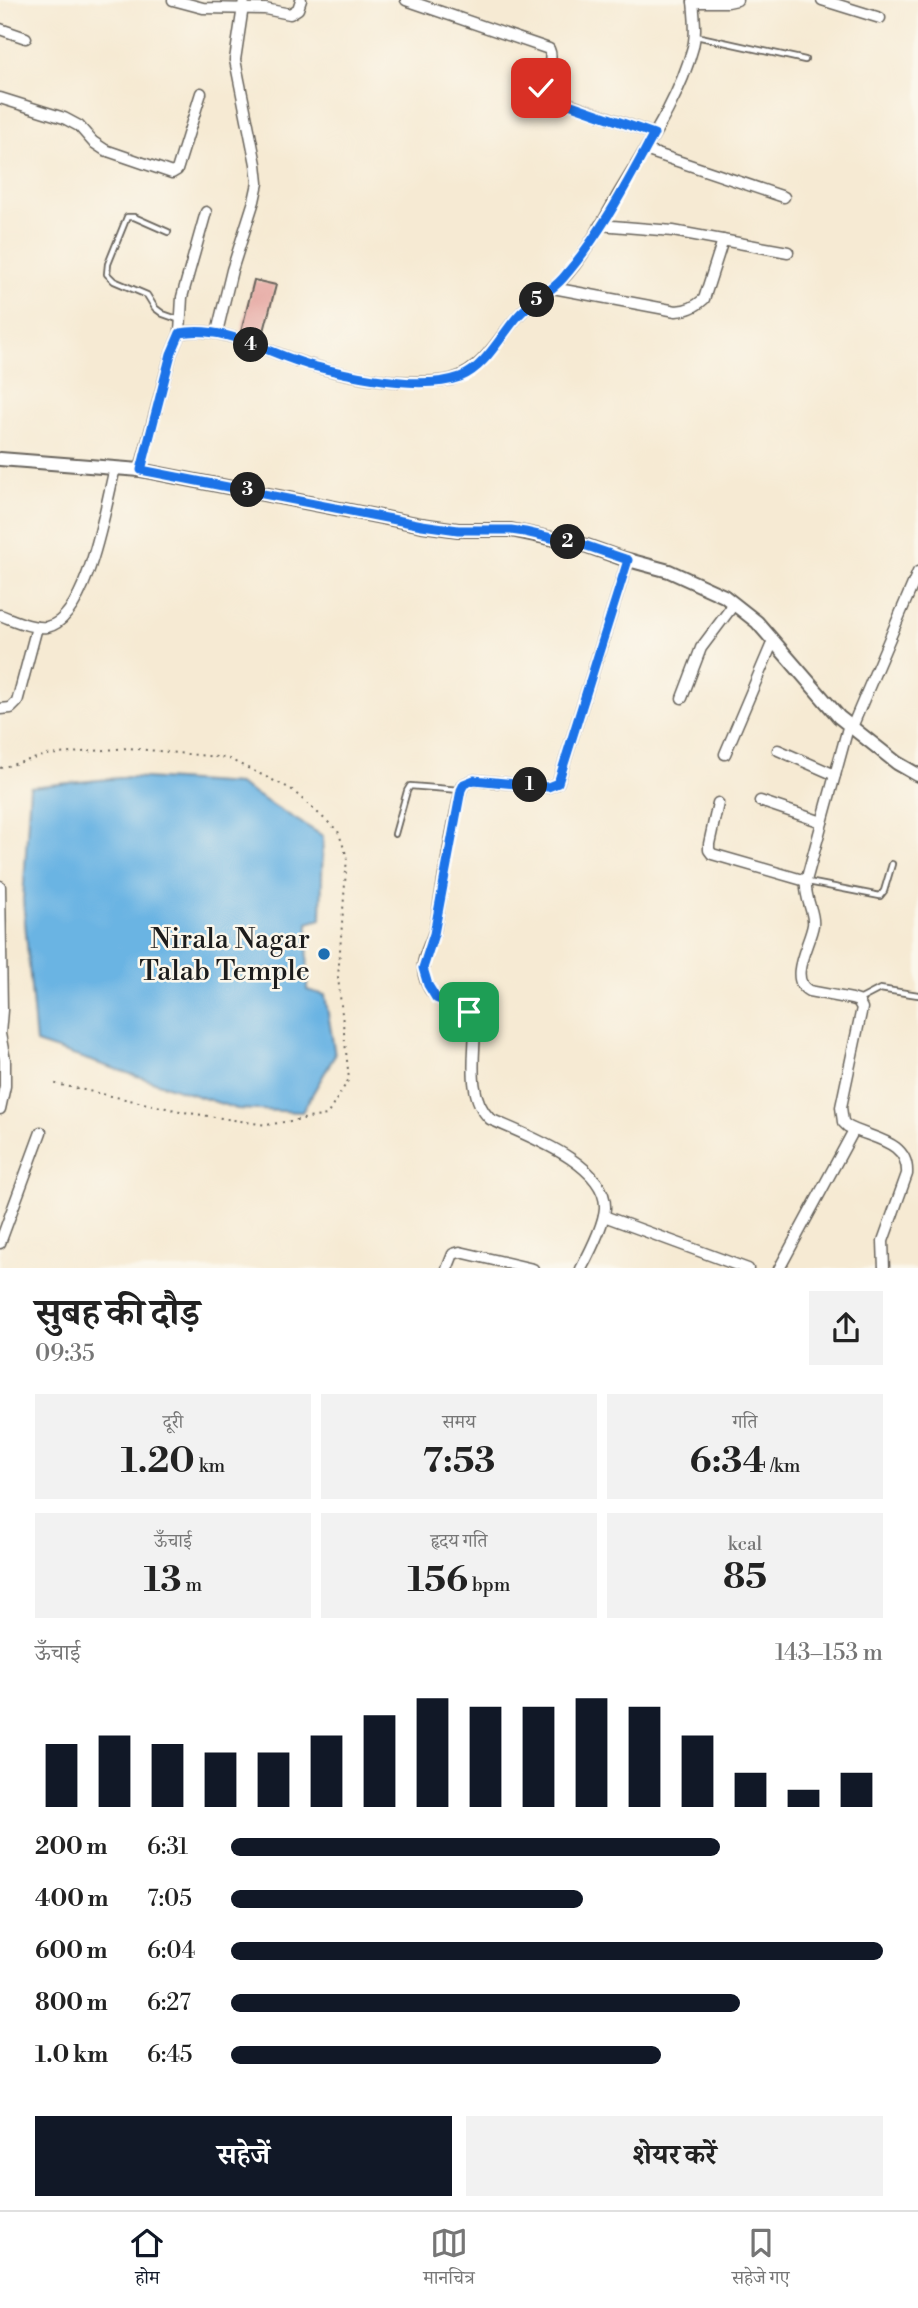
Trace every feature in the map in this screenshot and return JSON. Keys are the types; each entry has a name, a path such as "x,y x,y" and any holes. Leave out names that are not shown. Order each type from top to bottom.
{"street":[{"path":"173,0 203,8 243,4 290,14 298,9 301,0"},
{"path":"406,0 549,49 551,57 541,88 543,94 654,134"},
{"path":"180,333 194,330 217,332 305,364 347,375 400,381 444,381 474,370 522,312 553,288 577,261 645,150 682,80 695,36 693,1 737,0"},
{"path":"822,0 880,18"},
{"path":"217,332 258,183 235,60 243,4"},
{"path":"0,29 26,38"},
{"path":"0,98 64,118 79,126 93,142 105,150 172,173 177,170 201,93"},
{"path":"645,150 784,197"},
{"path":"141,470 171,354 180,333 182,297 206,212"},
{"path":"600,225 645,228 788,252"},
{"path":"553,288 676,311 686,310 705,299 723,240"},
{"path":"0,459 141,470 422,525 458,530 511,530 587,546 669,571 724,596 757,622 839,717 897,763 918,775"},
{"path":"0,615 37,627 51,626 70,611 80,594 90,566 115,467"},
{"path":"581,1268 604,1216 604,1201 600,1188 573,1160 553,1147 490,1119 483,1112 475,1087 473,1017 463,1008 436,998 424,976 424,962 434,934 461,790 464,784 474,780 548,787 558,783 624,559"},
{"path":"884,1268 883,1241 912,1170 901,1151 854,1130 843,1122 841,1107 862,1014 858,1001 809,991 800,984 799,973 813,921 805,896 806,881 835,775 850,726 918,572"},
{"path":"682,698 701,648 734,604"},
{"path":"0,709 11,708 17,702 37,627"},
{"path":"725,754 773,641"},
{"path":"778,750 835,775"},
{"path":"760,801 822,822"},
{"path":"718,803 709,844 712,854 806,881"},
{"path":"0,886 0,1034 5,1060 5,1086 0,1108"},
{"path":"780,1268 854,1130"},
{"path":"0,1243 41,1132"},
{"path":"604,1216 745,1268"},
{"path":"447,1268 453,1254 460,1252 529,1268"}],"lane":[{"path":"695,36 804,60"},
{"path":"168,232 134,216 127,217 108,264 107,274 114,282 147,295 155,308 163,314 180,320"},
{"path":"395,834 410,786 461,790"},
{"path":"806,881 880,896 892,864"},
{"path":"858,1001 880,989 918,995"}],"path":[{"path":"0,768 47,755 128,748 227,758 291,789 338,831 348,857 338,977 349,1079 327,1115 266,1125 189,1113 52,1083"}],"water":[{"path":"129,777 238,784 323,836 321,919 308,923 307,990 325,995 335,1055 302,1112 237,1109 36,1043 23,900 30,787"}],"building":[{"path":"254,280 276,285 262,339 241,332"}],"place":[{"name":"Nirala Nagar Talab Temple","path":"324,954"}],"route":[{"path":"469,1012 436,998 424,976 423,968 434,934 461,790 464,784 474,780 548,787 558,783 628,560 587,546 525,532 458,530 422,525 141,470 171,354 180,333 194,330 217,332 305,364 347,375 400,381 444,381 474,370 522,312 560,282 577,261 654,134 546,96 541,88"}]}
